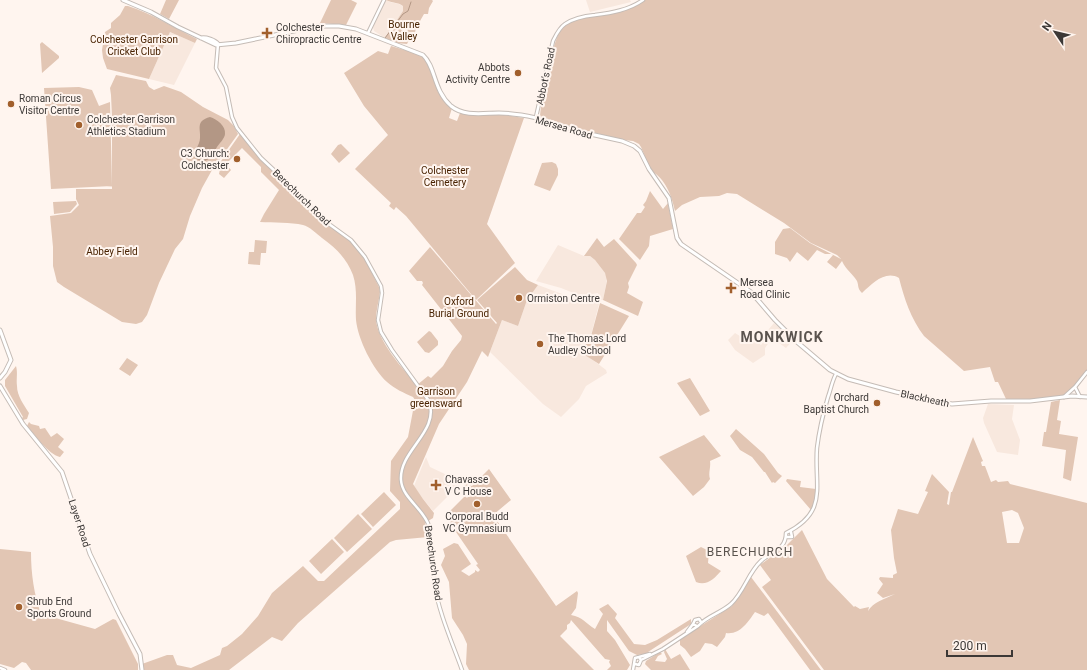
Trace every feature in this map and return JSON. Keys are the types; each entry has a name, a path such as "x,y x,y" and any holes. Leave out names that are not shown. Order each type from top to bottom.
{"main road":[{"name":"Mersea Road","path":"123,0 151,12 216,45 236,43 318,26 348,27 368,33 423,55 428,62 440,92 456,110 474,113 504,113 536,118 581,132 622,141 634,146 640,150 649,169 669,198 677,238 681,244 751,292 775,320 797,342 836,374"},
{"path":"0,330 10,353 11,360 0,378"},
{"name":"Blackheath","path":"836,374 859,383 927,400 952,404 1087,397"},
{"name":"Layer Road","path":"0,386 23,424 62,472 89,550 118,614 140,654 142,670"}],"street":[{"path":"368,33 384,0"},
{"name":"Abbot's Road","path":"536,118 553,41 564,24 574,19 623,9 643,0"},
{"name":"Berechurch Road","path":"218,44 216,68 226,87 232,117 237,128 257,154 294,189 322,219 351,240 364,257 381,286 382,292 378,320 381,332 392,350 429,401 432,408 432,416 428,426 404,464 401,473 401,482 406,494 423,514 430,527 436,591 462,670"},
{"path":"1064,397 1075,387 1087,372"},
{"path":"636,664 641,663 641,660 663,649 700,625 701,622 730,605 739,596 754,569 764,559 778,550 787,538 792,537 791,532 809,516 817,498 816,466 819,434 836,374"},
{"path":"1075,387 1080,397"},
{"path":"685,634 695,620 711,617"},
{"path":"698,619 701,622"},
{"path":"693,623 697,626"},
{"path":"633,670 636,664 634,659 652,654"},
{"path":"0,668 5,670"}],"shaded area":[{"path":"386,0 403,6 403,11 385,38 374,31 373,27"},
{"path":"586,0 630,0 631,2 590,12"},
{"path":"170,32 195,43 174,85 149,79"},
{"path":"210,117 218,121 223,126 225,136 211,157 206,161 202,161 194,157 194,155 200,141 201,123"},
{"path":"558,245 584,256 590,256 595,260 607,277 603,300 600,300 598,293 592,294 589,297 581,296 561,288 536,281"},
{"name":"The Thomas Lord Audley School","path":"538,285 562,294 569,299 580,299 599,304 591,335 592,337 581,352 606,370 607,373 586,386 579,399 561,417 543,404 490,352 502,320 518,326 527,300"},
{"path":"774,323 793,340 786,348 772,338 765,348 765,355 753,363 735,350 728,340 735,333 743,338 747,334 761,345 765,340 763,336"},
{"path":"988,404 1014,405 1012,419 1020,440 1018,455 997,452 983,418"},
{"name":"Chavasse V C House","path":"426,457 430,467 462,482 433,511 414,486"}],"green space":[{"path":"166,0 179,0 169,19 160,14"},
{"path":"331,0 351,0 357,3 346,25 320,23"},
{"name":"Bourne Valley","path":"386,0 433,1 429,8 428,14 424,14 416,28 414,37 409,40 407,44 396,43 385,38 403,11 403,6"},
{"path":"644,0 1087,0 1087,372 1073,389 1058,397 1006,399 998,382 995,382 990,367 964,371 924,336 915,323 908,308 899,278 889,276 879,279 862,293 854,276 845,267 842,261 836,269 827,262 833,255 841,259 837,255 811,243 784,223 737,194 727,193 719,196 700,197 682,205 675,211 667,188 660,178 651,171 639,144 633,141 623,140 580,129 540,116 551,55 559,33 563,27 566,24 582,18 621,10"},
{"name":"Colchester Garrison Cricket Club","path":"125,6 146,13 197,39 195,43 170,32 149,79 107,69 102,50 105,32 111,28 111,23 120,15"},
{"path":"42,42 59,56 59,58 42,73 40,44"},
{"name":"Colchester Cemetery","path":"391,46 424,57 438,92 452,108 449,118 457,121 460,113 473,115 504,115 524,118 487,224 515,263 476,300 406,216 396,207 394,210 389,206 391,203 355,169 388,135 364,106 344,73 378,51 388,54"},
{"name":"Abbey Field","path":"116,75 146,81 149,87 154,90 164,86 181,92 203,107 228,120 234,126 238,134 212,170 202,188 190,216 183,239 175,249 159,283 147,315 142,322 136,324 122,322 64,287 57,282 53,266 50,216 71,213 79,205 76,199 76,189 112,189 112,117 110,88"},
{"name":"Colchester Garrison Athletics Stadium","path":"79,87 92,90 99,106 110,102 112,186 51,189 44,88"},
{"path":"240,134 264,162 290,186 312,211 350,240 366,261 380,292 376,312 377,327 392,354 417,385 428,376 431,378 443,366 461,340 462,336 422,285 422,281 417,281 409,271 430,247 496,324 497,323 477,300 515,267 527,280 538,285 527,300 518,326 502,320 488,357 482,351 467,382 439,424 413,484 434,513 433,518 425,523 428,537 396,540 390,542 298,623 282,641 272,637 229,670 142,670 142,664 167,655 173,655 177,665 191,668 220,655 222,648 227,646 242,634 258,616 272,593 303,566 318,581 324,581 400,509 400,502 390,491 391,461 408,437 415,400 413,397 396,389 387,382 367,354 357,328 355,281 351,269 340,254 313,230 305,226 293,223 260,222 279,190 261,172 261,167 242,148 226,164 231,170 224,178 219,174 220,169 225,164 219,164"},
{"path":"341,144 350,153 339,163 331,154 338,145"},
{"path":"552,162 556,164 558,175 550,191 534,185 542,163"},
{"path":"650,191 663,209 668,203 673,229 650,236 649,246 640,260 619,239 637,213 641,213 645,207 643,205"},
{"path":"76,201 77,204 70,212 54,214 53,202"},
{"path":"790,228 810,243 831,254 825,254 817,250 808,261 797,252 790,262 787,258 775,254 775,242 783,229"},
{"path":"597,238 604,247 614,239 636,263 637,265 628,283 629,287 627,293 643,302 638,316 603,300 607,281 605,273 595,260 590,256 584,256"},
{"path":"255,240 267,241 266,253 261,253 260,265 248,264 249,252 254,252"},
{"path":"600,303 629,316 599,364 580,352 592,337 591,336"},
{"path":"429,331 438,341 438,345 429,353 425,352 417,342"},
{"path":"127,358 138,365 130,376 119,369"},
{"path":"16,366 17,390 29,413 27,419 23,420 23,417 5,386 5,380"},
{"path":"690,378 710,411 700,416 677,383"},
{"path":"1060,400 1057,420 1061,421 1059,434 1078,437 1071,481 1063,478 1066,450 1042,446 1051,402"},
{"path":"29,422 39,426 40,429 45,428 51,437 57,433 64,439 58,447 64,452 60,457 55,455 42,444 27,426"},
{"path":"736,429 764,454 782,476 775,483 772,483 752,457 740,450 730,436"},
{"path":"704,435 721,456 710,461 710,479 704,487 693,496 659,457"},
{"path":"973,437 983,461 981,462 982,466 985,466 991,482 996,480 998,482 1008,481 1010,484 1087,503 1087,670 824,670 762,587 771,580 760,565 785,547 802,530 827,579 854,607 855,606 860,609 869,607 868,611 876,603 895,594 883,598 877,593 883,584 879,579 880,577 893,578 893,575 897,573 891,530 898,509 918,514 928,492 925,491 932,474 949,492 947,504 949,505 952,492","holes":["1012,510 1018,513 1024,528 1019,543 1007,543 1002,512"]},
{"name":"Corporal Budd VC Gymnasium","path":"489,469 511,500 493,515 556,606 577,591 576,608 571,615 581,619 595,629 603,614 599,609 608,604 617,614 615,618 634,644 645,645 657,640 691,619 691,624 648,652 649,654 637,655 629,651 607,620 607,631 615,640 630,665 627,670 607,670 611,666 609,662 610,660 605,659 571,620 567,625 567,629 560,636 594,670 469,670 466,664 467,644 452,618 449,582 441,565 445,556 443,549 454,543 458,544 471,564 461,571 469,576 475,572 475,570 478,572 480,570 476,565 478,564 445,516 465,496 467,498 471,493 464,486 466,484 472,486"},
{"path":"787,479 801,481 800,487 816,489 816,497 811,510 786,481"},
{"path":"384,492 396,505 373,527 361,514"},
{"path":"358,514 372,529 347,552 334,538"},
{"path":"332,539 344,552 321,574 309,561"},
{"path":"701,547 709,551 708,563 721,571 713,579 704,583 696,582 686,556"},
{"name":"Shrub End Sports Ground","path":"0,549 31,552 33,584 41,614 95,629 113,619 116,620 138,664 138,670 31,670 26,663 22,662 14,668 0,664"},
{"path":"751,577 821,670 810,670 768,613 764,616 755,612 746,624 739,630 726,633 725,637 717,647 712,644 705,643 700,651 691,657 680,645 680,639 732,606"},
{"path":"665,649 671,659 680,654 690,670 651,670 645,664 646,661 660,652 662,654 658,656 655,661 665,662 667,659 664,652"}],"waterway":[{"path":"385,38 403,14 408,11 411,2"}],"place":[{"name":"Colchester Chiropractic Centre","path":"267,33"},
{"name":"Abbots Activity Centre","path":"518,73"},
{"name":"Roman Circus Visitor Centre","path":"11,104"},
{"name":"Colchester Garrison Athletics Stadium","path":"79,125"},
{"name":"C3 Church: Colchester","path":"237,159"},
{"name":"Mersea Road Clinic","path":"731,288"},
{"name":"Ormiston Centre","path":"519,298"},
{"name":"The Thomas Lord Audley School","path":"540,344"},
{"name":"Orchard Baptist Church","path":"877,403"},
{"name":"Chavasse V C House","path":"436,485"},
{"name":"Corporal Budd VC Gymnasium","path":"477,504"},
{"name":"Shrub End Sports Ground","path":"19,607"}],"district":[{"name":"MONKWICK","path":"782,337"},
{"name":"BERECHURCH","path":"750,552"}],"park label":[{"name":"Oxford Burial Ground","path":"459,306"},
{"name":"Garrison greensward","path":"436,396"}]}
